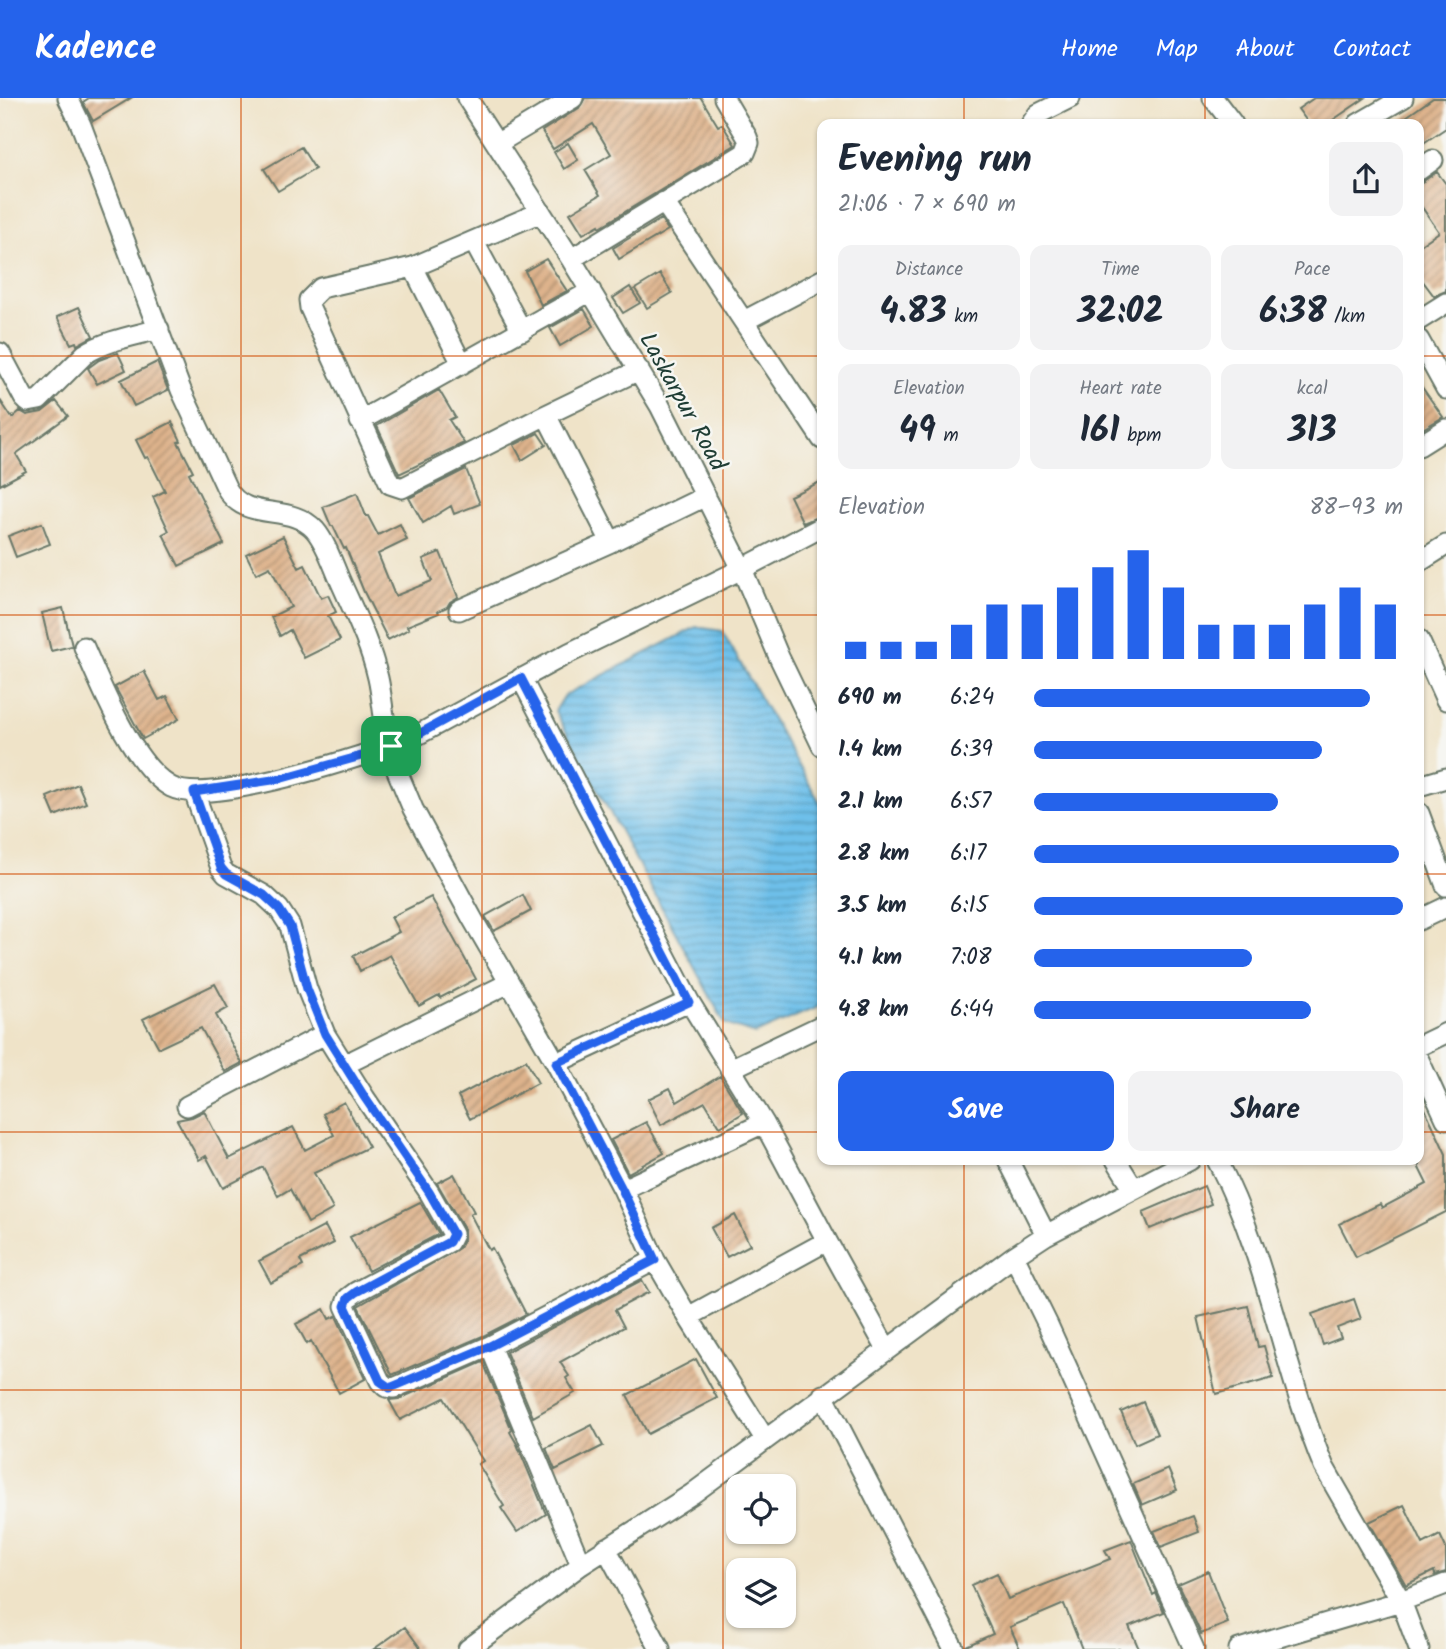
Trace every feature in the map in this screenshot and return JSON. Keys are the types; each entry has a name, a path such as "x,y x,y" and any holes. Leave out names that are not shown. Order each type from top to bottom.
{"street":[{"path":"68,98 81,125 181,390 232,498 247,509 282,513 304,519 316,531 324,545 374,663 389,747 413,809 556,1063 622,1189 655,1260 765,1440"},
{"name":"Laskarpur Road","path":"467,98 591,291 674,430 742,569 779,657 817,736"},
{"path":"498,143 573,98"},
{"path":"571,259 745,153 748,148 747,137 724,98"},
{"path":"1034,119 1038,114 1070,98"},
{"path":"1213,98 1229,119"},
{"path":"1367,119 1403,98"},
{"path":"664,202 817,431"},
{"path":"541,212 413,267 321,288 309,300 310,308 387,479 396,488 402,488 639,370"},
{"path":"474,242 522,331"},
{"path":"413,267 462,364"},
{"path":"744,321 817,283"},
{"path":"360,421 591,291"},
{"path":"1424,317 1446,303"},
{"path":"0,353 24,398 28,402 34,402 85,354 115,341 159,329"},
{"path":"1424,349 1446,388"},
{"path":"546,415 611,542"},
{"path":"1424,443 1446,429"},
{"path":"459,610 706,496"},
{"path":"84,647 117,718 143,761 169,786 194,792 279,779 397,746 521,678 817,530"},
{"path":"1424,559 1446,545"},
{"path":"1424,651 1446,700"},
{"path":"521,678 689,1002 764,1123 887,1348"},
{"path":"1424,785 1446,779"},
{"path":"194,792 221,868 226,874 264,895 279,909 290,926 307,989 325,1034 429,1192 453,1234 449,1242 356,1292 346,1302 345,1306 380,1381 386,1387 394,1388 490,1346 655,1260"},
{"path":"1424,827 1446,886"},
{"path":"1424,918 1446,907"},
{"path":"344,1065 509,983"},
{"path":"556,1063 689,1002"},
{"path":"730,1069 817,1027"},
{"path":"1424,1044 1446,1033"},
{"path":"187,1106 325,1034"},
{"path":"1424,1071 1446,1119"},
{"path":"622,1189 764,1123"},
{"path":"1011,1165 1046,1235"},
{"path":"1119,1165 1134,1189"},
{"path":"468,1649 606,1548 692,1494 1014,1256 1046,1235 1180,1165"},
{"path":"1219,1165 1241,1210 1257,1253 1305,1418 1324,1467 1401,1601 1419,1649"},
{"path":"688,1317 827,1241"},
{"path":"1014,1256 1048,1325 1194,1649"},
{"path":"490,1346 582,1565"},
{"path":"823,1395 954,1649"},
{"path":"606,1548 660,1649"},
{"path":"1239,1649 1401,1601 1446,1584"}],"water":[{"path":"696,627 722,631 817,797 817,1007 755,1034 725,1024 555,711 565,695"}],"building":[{"path":"89,98 131,98 93,121 83,102"},
{"path":"585,98 701,98 718,126 722,124 735,145 600,227 599,225 583,234 570,213 600,195 585,170 611,154 593,124 553,149 542,131 579,108"},
{"path":"1314,98 1365,98 1334,119 1305,119 1298,109"},
{"path":"1433,98 1446,98 1446,128 1424,143 1424,119 1403,119"},
{"path":"568,143 578,160 564,169 554,152"},
{"path":"301,147 315,169 278,191 264,169"},
{"path":"1437,172 1446,184 1446,291 1434,296 1424,283 1424,242 1439,232 1424,210 1424,181"},
{"path":"661,219 668,230 619,259 613,248"},
{"path":"546,259 567,291 541,305 525,271"},
{"path":"660,274 672,293 647,308 635,289"},
{"path":"630,287 640,303 623,313 613,298"},
{"path":"79,307 93,336 77,345 76,342 71,344 57,317"},
{"path":"584,309 594,326 560,346 550,328"},
{"path":"118,353 126,370 97,384 88,368 99,360"},
{"path":"157,362 168,390 134,406 121,380"},
{"path":"439,390 455,417 449,420 464,443 399,474 377,426"},
{"path":"1424,390 1443,417 1424,428"},
{"path":"0,400 12,418 20,411 27,415 42,412 56,401 68,416 16,454 26,471 0,485"},
{"path":"172,422 181,441 178,442 193,471 189,473 224,544 179,566 163,534 169,531 153,497 165,491 136,440"},
{"path":"538,433 546,445 522,460 514,445"},
{"path":"466,469 480,504 454,514 451,506 423,523 409,498"},
{"path":"817,483 817,517 803,523 790,496"},
{"path":"357,493 366,516 378,535 400,524 407,540 378,554 395,596 432,581 423,559 440,552 458,597 438,611 439,613 407,626 409,629 388,640 346,548 344,549 331,526 323,507"},
{"path":"42,523 50,544 16,557 8,536"},
{"path":"283,536 299,568 305,565 321,598 328,595 336,612 328,616 340,640 304,658 290,630 280,636 271,617 291,607 270,567 256,574 246,554"},
{"path":"63,608 72,646 51,651 42,613"},
{"path":"144,671 159,700 167,696 179,719 143,739 115,687"},
{"path":"78,784 86,803 55,816 47,797"},
{"path":"523,895 531,911 494,931 485,916"},
{"path":"431,897 476,979 419,1006 390,955 360,971 353,956 399,932 391,917"},
{"path":"215,984 228,1008 216,1015 242,1063 225,1072 201,1028 159,1048 143,1019"},
{"path":"526,1060 538,1083 470,1119 458,1096"},
{"path":"720,1076 743,1113 720,1127 705,1102 661,1125 648,1099 670,1088 677,1102"},
{"path":"344,1102 369,1147 314,1173 333,1209 308,1223 290,1189 278,1196 263,1167 223,1188 206,1156 199,1160 177,1120 204,1111 229,1159 293,1127 305,1150 334,1135 323,1114"},
{"path":"1424,1107 1446,1154 1446,1212 1356,1257 1339,1224 1380,1204 1382,1208 1427,1184 1419,1165 1424,1165"},
{"path":"646,1122 664,1153 628,1173 611,1140"},
{"path":"454,1174 474,1212 470,1214 489,1250 492,1248 526,1314 485,1335 392,1375 358,1306 459,1248 464,1239 464,1229 437,1183"},
{"path":"1204,1186 1211,1204 1150,1229 1143,1212"},
{"path":"420,1202 439,1234 368,1271 350,1237"},
{"path":"735,1215 750,1245 727,1257 711,1228"},
{"path":"325,1226 334,1243 300,1260 303,1266 271,1283 259,1261"},
{"path":"642,1280 649,1292 615,1310 624,1327 560,1362 575,1393 533,1417 506,1352"},
{"path":"1354,1299 1361,1319 1337,1328 1341,1338 1323,1345 1312,1314"},
{"path":"1248,1306 1258,1347 1264,1346 1273,1378 1216,1394 1198,1317"},
{"path":"324,1309 329,1319 336,1316 365,1379 339,1393 311,1341 307,1344 296,1324"},
{"path":"696,1359 717,1398 648,1434 627,1395"},
{"path":"483,1362 546,1514 517,1532 478,1464 483,1461 444,1398 400,1420 389,1400 399,1399"},
{"path":"1143,1402 1157,1434 1135,1444 1121,1412"},
{"path":"592,1425 603,1446 555,1470 546,1448"},
{"path":"1168,1469 1177,1490 1142,1505 1133,1484"},
{"path":"1404,1505 1423,1544 1440,1535 1446,1548 1446,1572 1435,1575 1434,1571 1406,1585 1369,1522"},
{"path":"1193,1516 1199,1532 1161,1547 1154,1531"},
{"path":"1131,1540 1153,1595 1156,1593 1164,1612 1129,1626 1139,1649 1082,1649 1064,1604 1010,1627 1020,1649 966,1649 966,1646 993,1634 971,1585 997,1573 1008,1599 1110,1559 1105,1550"},
{"path":"1208,1571 1228,1623 1201,1634 1178,1584"},
{"path":"405,1627 421,1649 374,1649"}],"route":[{"path":"521,678 689,1002 556,1063 622,1189 655,1260 490,1346 394,1388 383,1385 380,1381 345,1306 346,1302 356,1292 449,1242 453,1234 429,1192 325,1034 307,989 290,926 279,909 264,895 226,874 221,868 194,792 279,779 391,746 397,746 521,678"}]}
